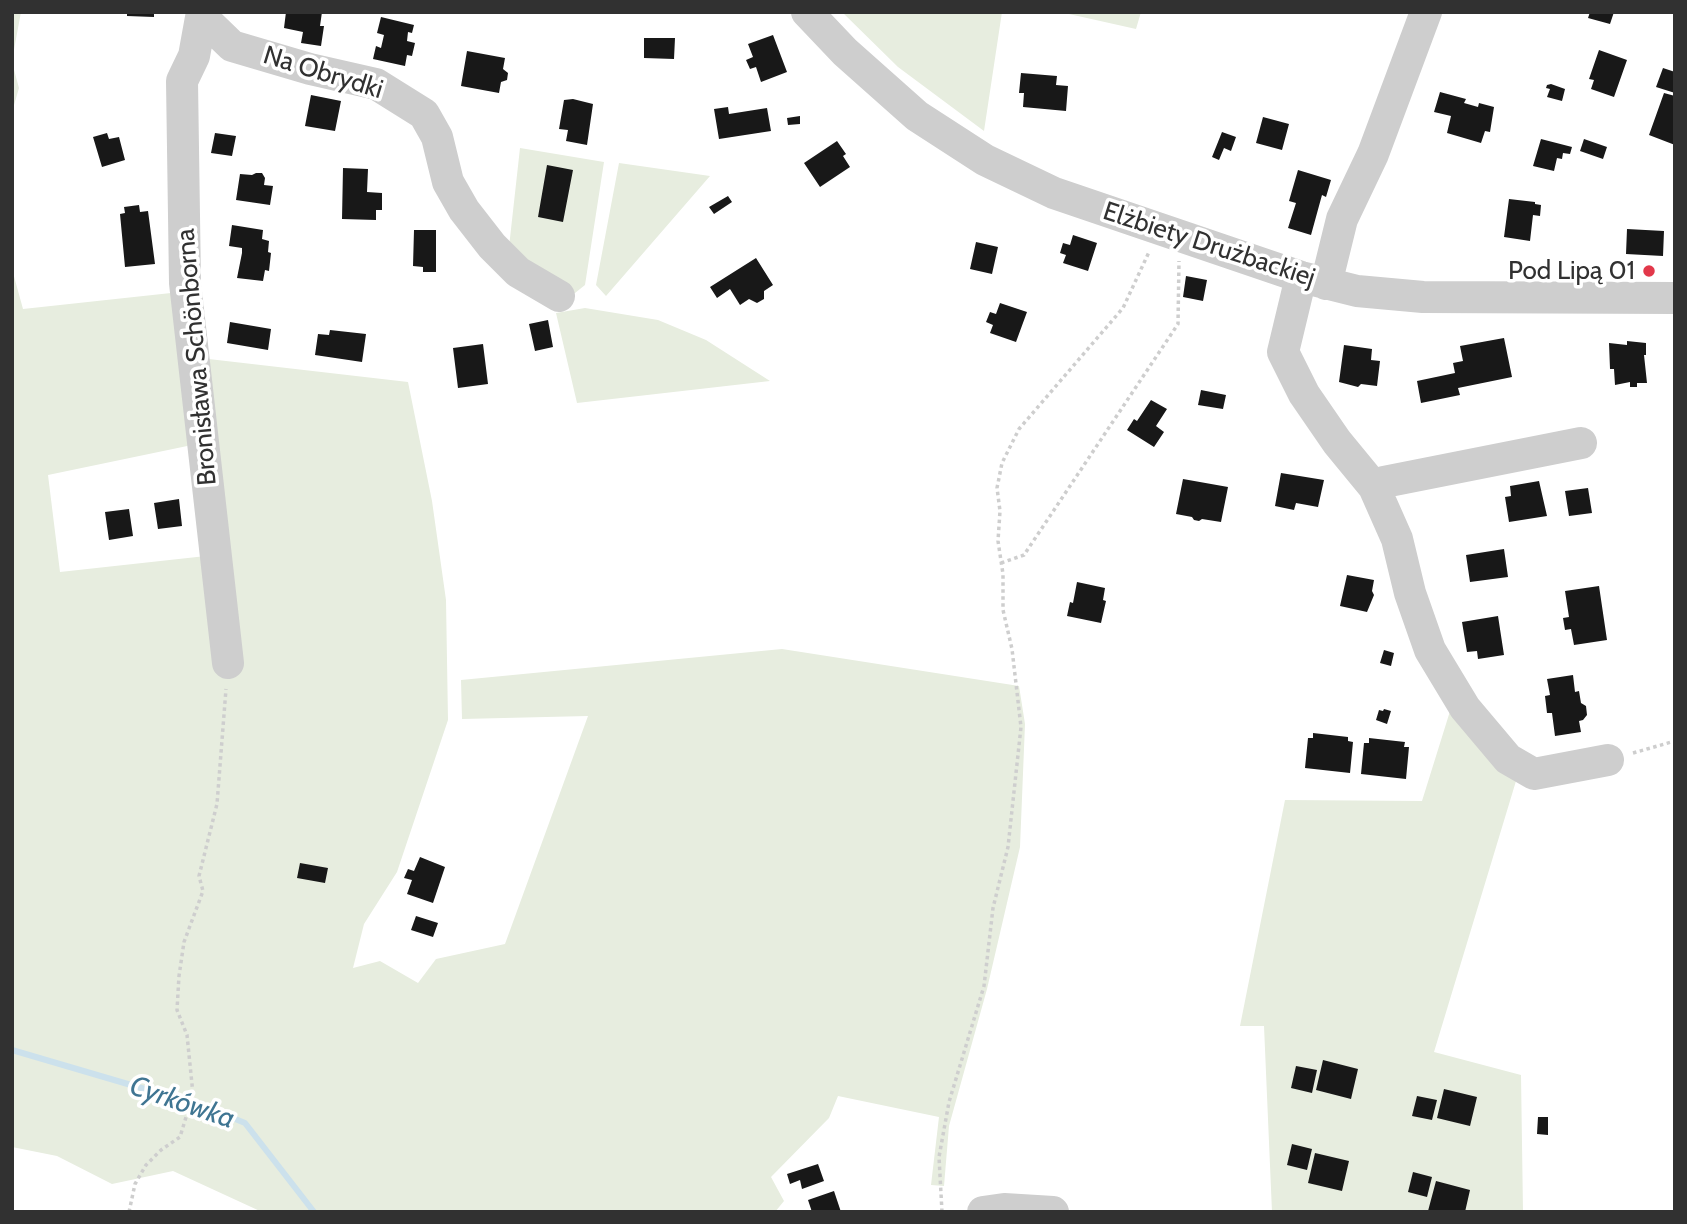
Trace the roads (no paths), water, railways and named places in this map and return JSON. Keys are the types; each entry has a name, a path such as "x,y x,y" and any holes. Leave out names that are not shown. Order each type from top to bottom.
{"street":[{"name":"Elżbiety Drużbackiej","path":"807,12 886,90 916,116 961,146 1016,177 1177,237 1313,281 1357,291 1423,297 1675,298"},
{"path":"1426,12 1373,154 1283,352 1304,394 1337,442 1374,487 1397,539 1410,593 1430,650 1465,708 1508,760 1534,775 1608,760"},
{"name":"Na Obrydki","path":"203,15 232,46 310,69 376,84 424,114 437,137 448,181 464,210 492,246 518,272 559,296"},
{"name":"Bronisława Schönborna","path":"203,15 194,56 182,81 185,283 228,663"},
{"path":"1374,487 1384,482 1581,443"},
{"path":"983,1212 1004,1209 1053,1212"}],"waterway":[{"name":"Cyrkówka","path":"12,1050 206,1107 245,1123 314,1212"}],"place":[{"name":"Pod Lipą 01","path":"1649,271"}]}
